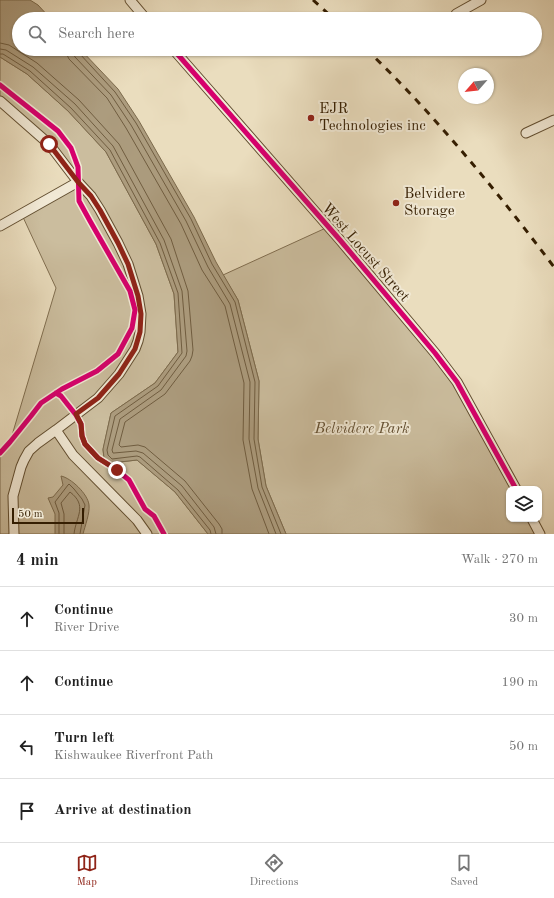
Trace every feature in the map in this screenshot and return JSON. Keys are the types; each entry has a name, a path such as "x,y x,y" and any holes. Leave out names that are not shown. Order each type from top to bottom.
{"street":[{"path":"130,0 140,12"},
{"path":"460,12 481,0"},
{"name":"West Locust Street","path":"179,56 332,231 435,353 457,382 514,486"},
{"path":"0,101 49,144 78,182 91,196 100,210 128,264 140,305 141,323 135,349 119,374 98,398 38,443 29,452 21,467 13,496 14,534"},
{"path":"526,134 554,120"},
{"path":"0,226 78,182"},
{"path":"56,430 73,455 137,520 147,534"},
{"path":"534,522 540,534"}],"green space":[{"path":"0,57 27,74 68,111 106,152 156,244 174,294 178,352 155,383 111,413 103,450 104,458 111,463 137,460 175,492 208,534 0,534 0,448 10,442 56,288 22,215 78,181 49,144 0,101"},
{"name":"Belvidere Park","path":"328,227 435,353 514,486 506,486 506,522 534,522 540,534 286,534 266,486 258,439 259,381 238,300 223,275"}],"water":[{"path":"0,0 30,0 38,5 44,12 12,12 12,56 87,56 118,89 139,121 194,217 216,262 238,300 259,381 258,439 266,486 286,534 208,534 175,492 137,460 111,463 104,458 103,449 111,413 155,383 178,352 174,294 156,244 106,152 68,111 27,74 0,57"},
{"path":"61,476 65,477 78,487 86,496 88,501 89,512 83,534 55,534 55,514 48,498 53,497 63,485"}],"railway":[{"path":"313,0 326,12"},
{"path":"373,56 441,127 510,210 554,267"}],"cycle path":[{"path":"179,56 340,240 435,353 457,382 514,486"},
{"path":"0,85 58,131 71,148 78,167 79,201 130,291 135,310 132,328 118,354 97,371 62,389 41,403 0,453"},
{"path":"56,393 61,396 76,415 81,424 82,436 85,444 98,458 117,470 129,480 145,509 154,516 164,534"}],"place":[{"name":"EJR Technologies inc","path":"311,118"},
{"name":"Belvidere Storage","path":"396,203"}],"route":[{"path":"49,144 78,182 91,196 100,210 128,264 140,305 140,332 135,349 119,374 98,398 76,414 81,424 82,436 85,444 98,458 117,470"}]}
